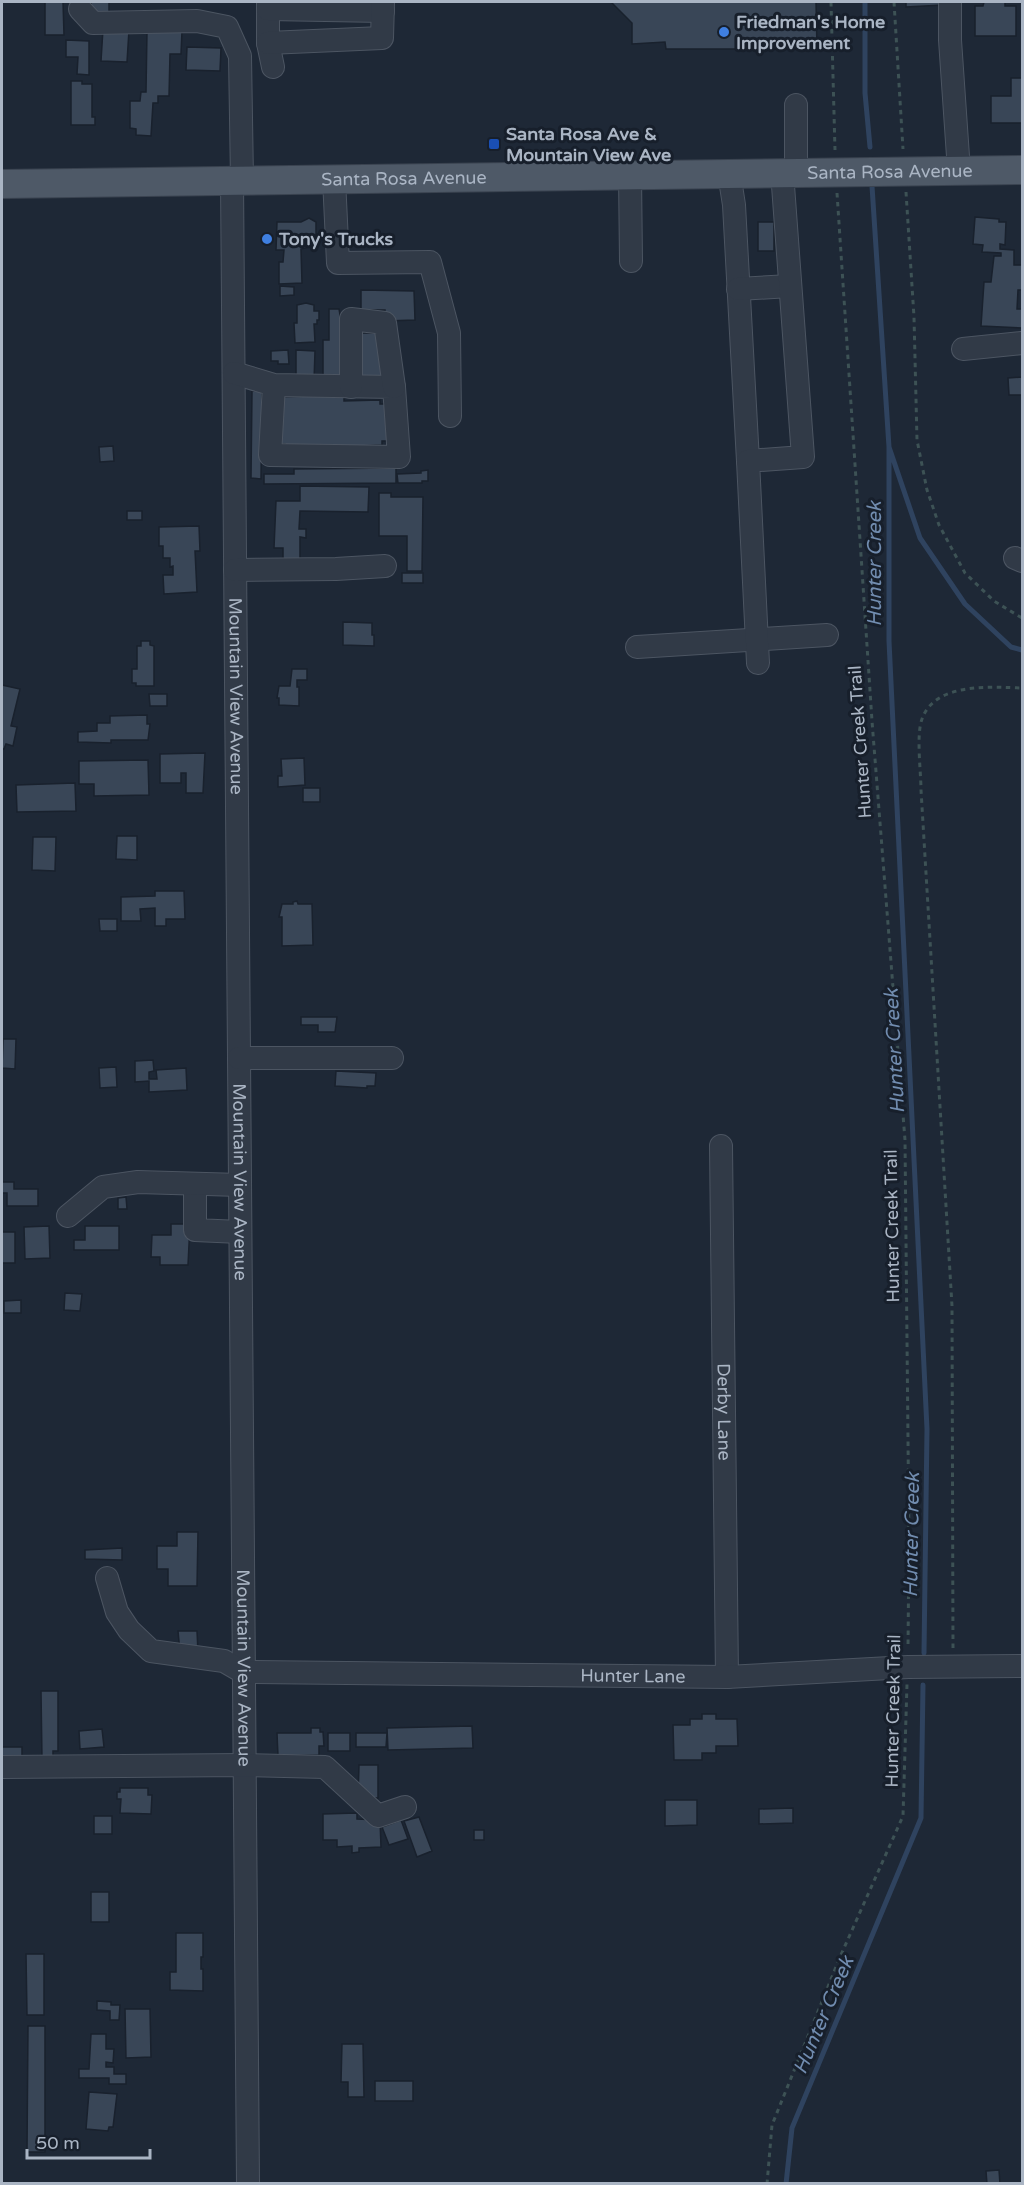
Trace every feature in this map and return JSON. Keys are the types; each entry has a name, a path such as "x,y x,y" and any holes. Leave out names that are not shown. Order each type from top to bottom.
{"main road":[{"name":"Santa Rosa Avenue","path":"2,183 1023,170"}],"street":[{"path":"950,2 950,40 959,171"},
{"path":"268,43 382,38 383,6 268,5 268,43 273,67"},
{"name":"Mountain View Avenue","path":"80,9 93,23 197,21 227,27 240,56 234,373 248,2184"},
{"path":"748,460 802,457 785,218 796,105"},
{"path":"729,173 735,220 758,663"},
{"path":"630,175 632,261"},
{"path":"334,179 338,263 430,262 449,333 450,416"},
{"path":"738,289 790,286"},
{"path":"274,385 270,455 399,457 394,387 385,323 351,319 351,387"},
{"path":"963,349 1023,343"},
{"path":"234,373 274,385 394,387"},
{"path":"235,570 386,566"},
{"path":"637,647 827,635"},
{"path":"239,1058 392,1058"},
{"name":"Derby Lane","path":"721,1146 727,1677"},
{"path":"68,1215 103,1187 138,1182 240,1185"},
{"path":"195,1184 195,1230 240,1232"},
{"path":"107,1578 117,1612 129,1630 151,1651 225,1661 243,1672"},
{"name":"Hunter Lane","path":"243,1672 727,1677 908,1667 1023,1666"},
{"path":"2,1767 244,1765 325,1767 378,1816 405,1807"}],"path":[{"name":"Hunter Creek Trail","path":"767,2184 772,2124 840,1957 903,1816 908,1667 905,1140 872,721 835,172 831,2"},
{"path":"894,2 914,317 917,440 927,490 939,525 965,573 994,601 1023,618"},
{"path":"953,1668 952,1306 921,790 921,720 931,705 949,693 979,688 1023,688"}],"building":[{"path":"45,2 63,2 64,35 45,35"},
{"path":"91,2 109,2 109,13 91,13"},
{"name":"Friedman's Home Improvement","path":"611,2 816,2 817,49 666,49 665,42 632,44 632,23"},
{"path":"906,2 943,2 943,5 906,7"},
{"path":"984,2 1005,2 1005,6 1016,6 1016,36 975,36 975,6 983,6"},
{"path":"103,29 129,30 127,62 101,61"},
{"path":"147,31 182,31 181,54 170,54 169,96 158,96 158,103 153,103 151,136 136,135 136,129 130,128 130,101 140,101 141,92 146,92"},
{"path":"66,40 89,41 89,75 77,74 78,57 66,57"},
{"path":"187,47 221,48 220,71 186,70"},
{"path":"1011,78 1022,78 1022,123 991,123 991,96 1011,96"},
{"path":"71,81 92,84 92,117 95,117 95,125 71,125"},
{"path":"975,217 999,219 999,222 1006,222 1005,245 1000,244 1000,249 1014,250 1014,265 1022,265 1022,290 1018,290 1017,309 1022,309 1022,328 981,326 984,282 991,282 994,256 1001,256 1001,253 982,252 983,245 973,244"},
{"path":"309,218 316,222 316,249 309,247 301,249 302,283 279,284 279,262 283,262 284,250 276,250 277,222 301,222"},
{"path":"758,222 774,222 774,251 758,251"},
{"path":"280,286 294,287 294,295 280,296"},
{"path":"361,290 414,291 415,320 385,321 385,310 361,310"},
{"path":"306,303 314,305 314,311 319,311 319,320 317,324 314,324 315,342 295,343 294,323 297,323 297,305"},
{"path":"329,309 339,309 342,382 323,382 323,340 329,340"},
{"path":"358,333 383,333 384,381 358,381"},
{"path":"288,350 289,364 278,364 278,361 271,361 271,351"},
{"path":"296,350 315,351 314,381 296,381"},
{"path":"1022,377 1022,395 1009,395 1008,378"},
{"path":"252,391 262,391 261,479 251,478"},
{"path":"344,395 344,401 380,400 380,404 388,404 388,441 382,441 382,445 285,449 285,444 279,444 278,397"},
{"path":"113,446 114,461 100,462 99,447"},
{"path":"396,468 396,483 264,484 264,474 294,474 294,469"},
{"path":"428,470 428,481 398,483 397,474 421,473 421,471"},
{"path":"300,486 369,487 368,512 300,511 299,529 306,529 306,538 300,537 300,560 283,560 283,548 274,548 276,501 300,501"},
{"path":"379,493 391,493 391,497 423,497 422,571 407,571 407,536 379,536"},
{"path":"127,511 142,511 142,520 127,520"},
{"path":"199,526 200,551 195,551 197,592 164,594 163,575 173,575 173,566 170,567 170,558 163,558 163,546 159,546 159,527"},
{"path":"402,573 423,573 423,583 402,583"},
{"path":"343,622 372,623 374,646 343,645"},
{"path":"141,641 150,641 150,645 154,646 154,686 136,686 136,683 132,683 132,669 137,669 137,646 141,646"},
{"path":"292,669 307,669 307,680 297,680 299,706 279,705 279,698 277,698 279,686 290,686"},
{"path":"2,685 20,689 11,726 17,727 13,746 6,744 4,749 2,749"},
{"path":"149,694 167,694 167,706 150,706"},
{"path":"147,715 147,724 150,724 148,740 111,740 111,743 78,742 78,732 97,731 97,723 110,723 110,716"},
{"path":"205,753 203,793 186,793 186,773 181,773 181,783 160,783 160,754"},
{"path":"304,758 305,785 278,787 278,776 282,776 281,759"},
{"path":"148,760 149,795 94,796 94,784 79,784 79,761"},
{"path":"75,783 76,811 17,812 16,785"},
{"path":"303,788 320,788 320,802 303,802"},
{"path":"117,836 137,836 137,860 116,859"},
{"path":"33,837 56,837 55,871 32,870"},
{"path":"155,891 184,891 185,919 166,919 166,926 155,926 155,908 140,909 141,921 121,921 121,897 155,896"},
{"path":"297,901 298,904 312,904 313,945 282,946 282,917 279,917 282,904 293,904"},
{"path":"99,919 117,919 117,931 100,931"},
{"path":"301,1017 337,1017 335,1032 318,1032 318,1025 301,1025"},
{"path":"3,1039 16,1039 15,1069 2,1068"},
{"path":"153,1060 154,1071 149,1072 149,1079 157,1079 156,1070 186,1068 187,1090 149,1092 149,1081 135,1082 135,1061"},
{"path":"116,1067 117,1087 100,1088 99,1068"},
{"path":"336,1071 376,1073 375,1086 367,1086 367,1088 335,1086"},
{"path":"2,1182 14,1182 14,1189 38,1189 38,1206 7,1206 7,1193 2,1193"},
{"path":"126,1197 127,1209 118,1209 118,1198"},
{"path":"171,1224 190,1224 188,1265 160,1265 160,1257 151,1257 152,1235 171,1235"},
{"path":"49,1226 50,1258 25,1259 24,1227"},
{"path":"85,1226 119,1226 119,1250 74,1250 74,1240 85,1240"},
{"path":"2,1232 15,1232 15,1263 2,1263"},
{"path":"65,1293 82,1294 80,1311 64,1310"},
{"path":"21,1300 21,1313 4,1313 4,1301"},
{"path":"177,1532 198,1532 197,1586 168,1586 168,1569 157,1569 157,1546 177,1546"},
{"path":"122,1548 122,1560 85,1559 85,1550"},
{"path":"178,1631 197,1631 198,1652 180,1652"},
{"path":"41,1691 58,1691 58,1751 53,1751 53,1760 42,1760"},
{"path":"702,1714 716,1714 716,1719 737,1719 738,1746 716,1746 716,1753 702,1753 702,1760 674,1760 673,1725 690,1725 690,1719 702,1719"},
{"path":"472,1726 473,1748 388,1750 387,1728"},
{"path":"311,1728 320,1728 320,1732 323,1732 324,1746 319,1746 319,1755 278,1756 277,1733 311,1733"},
{"path":"102,1729 104,1747 80,1749 79,1731"},
{"path":"328,1733 350,1733 350,1751 328,1751"},
{"path":"356,1733 387,1733 386,1747 356,1747"},
{"path":"2,1747 22,1747 22,1764 2,1764"},
{"path":"359,1765 378,1765 378,1798 358,1798"},
{"path":"120,1788 148,1788 148,1795 152,1795 151,1814 120,1813 121,1799 117,1799 117,1792 120,1792"},
{"path":"665,1800 697,1800 697,1825 665,1826"},
{"path":"793,1808 793,1823 759,1824 759,1809"},
{"path":"357,1813 357,1819 380,1820 381,1847 359,1848 359,1852 352,1853 352,1846 337,1847 337,1840 323,1840 323,1814"},
{"path":"94,1816 112,1816 112,1834 94,1834"},
{"path":"419,1817 432,1851 417,1857 404,1821"},
{"path":"401,1820 408,1839 389,1845 382,1827"},
{"path":"474,1830 484,1830 484,1840 474,1840"},
{"path":"91,1892 109,1892 109,1922 91,1922"},
{"path":"176,1933 203,1933 201,1969 203,1969 203,1991 170,1990 170,1972 176,1972"},
{"path":"26,1954 44,1954 44,2015 27,2015"},
{"path":"97,2001 120,2005 119,2020 110,2020 110,2011 97,2010"},
{"path":"125,2009 150,2009 151,2057 126,2058"},
{"path":"28,2026 45,2026 45,2152 27,2152"},
{"path":"91,2034 106,2034 106,2049 114,2049 113,2063 106,2062 106,2067 114,2067 114,2074 126,2074 126,2084 109,2084 109,2078 79,2078 79,2069 89,2069"},
{"path":"342,2044 363,2044 364,2097 348,2097 348,2082 341,2082"},
{"path":"375,2081 413,2081 413,2101 375,2101"},
{"path":"89,2092 117,2094 113,2127 109,2127 108,2131 86,2129"},
{"path":"999,2170 1000,2184 987,2184 986,2171"}],"waterway":[{"path":"865,2 865,93 870,147"},
{"path":"872,186 889,447 920,538 965,604 1011,647 1022,650"},
{"name":"Hunter Creek","path":"889,447 889,641 927,1429 924,1653"},
{"name":"Hunter Creek","path":"786,2184 792,2128 921,1818 923,1685"}],"place":[{"name":"Friedman's Home Improvement","path":"724,32"},
{"name":"Santa Rosa Ave & Mountain View Ave","path":"494,144"},
{"name":"Tony's Trucks","path":"267,239"}]}
